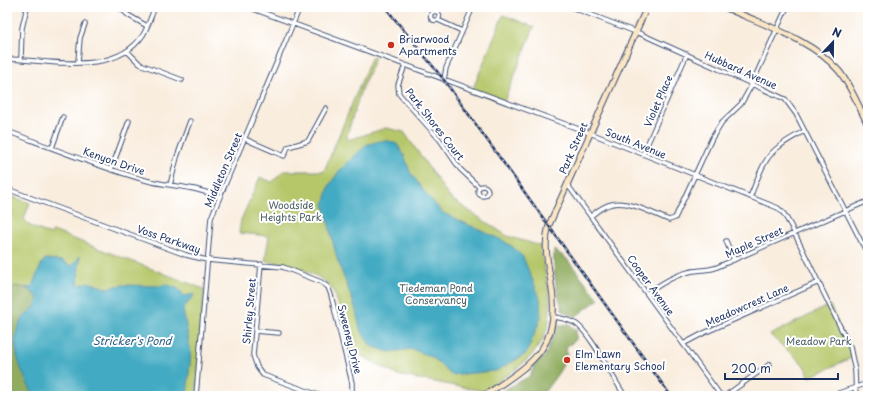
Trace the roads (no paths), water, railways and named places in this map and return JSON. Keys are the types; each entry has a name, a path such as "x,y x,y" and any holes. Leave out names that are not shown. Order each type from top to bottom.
{"main road":[{"name":"Park Street","path":"484,396 525,368 535,358 548,337 554,317 554,303 546,258 548,225 647,7"},
{"path":"724,7 806,44 825,56 839,72 868,125"}],"street":[{"path":"21,59 22,28 27,7"},
{"path":"119,7 128,15 147,26"},
{"path":"7,59 95,63 119,57 143,35 155,7"},
{"name":"South Avenue","path":"248,7 643,154 778,208 784,214 795,234 850,347 855,371 856,396"},
{"name":"Middleton Street","path":"196,396 211,218 300,7"},
{"path":"444,80 446,68 473,7"},
{"name":"Hubbard Avenue","path":"571,7 636,31 785,99 796,114 868,255"},
{"path":"591,216 611,204 618,203 628,205 669,220 675,218 718,128 741,104 752,84 787,7"},
{"path":"438,20 462,31"},
{"path":"78,62 80,38 85,24"},
{"path":"127,51 140,64 182,80"},
{"name":"Violet Place","path":"643,154 687,54"},
{"name":"Park Shores Court","path":"405,65 399,81 399,94 440,140 460,169 478,186"},
{"path":"245,139 284,156 288,147 308,141 326,108"},
{"path":"52,148 63,117"},
{"path":"111,170 129,121"},
{"path":"170,185 176,157 190,121"},
{"name":"Kenyon Drive","path":"7,131 111,170 153,182 198,189 219,197"},
{"path":"750,197 768,157 780,145 804,132"},
{"name":"Cooper Avenue","path":"567,184 721,396"},
{"name":"Voss Parkway","path":"7,189 186,255 207,260 283,267 321,282 328,287"},
{"name":"Maple Street","path":"647,294 665,282 680,275 715,268 868,201"},
{"path":"726,241 734,260"},
{"name":"Shirley Street","path":"261,264 255,331 254,359 257,367 263,375 321,396"},
{"name":"Meadowcrest Lane","path":"683,344 704,333 819,282"},
{"name":"Sweeney Drive","path":"328,287 351,376 352,396"},
{"path":"554,317 574,323 580,327 602,358 625,396"},
{"path":"255,331 279,333"},
{"path":"725,396 770,364"},
{"path":"830,396 855,386 868,383"}],"water":[{"name":"Tiedeman Pond Conservancy","path":"379,141 389,141 397,144 405,157 410,172 426,194 443,213 504,241 523,257 540,298 541,318 526,354 496,371 451,375 432,357 412,349 389,352 371,346 360,329 355,307 337,259 324,205 329,186 339,171 366,145"},
{"name":"Stricker's Pond","path":"80,256 78,273 79,283 77,286 88,282 106,288 123,285 161,286 164,284 177,288 185,296 194,294 183,309 191,353 187,396 34,396 21,369 16,349 17,329 24,317 35,306 38,298 34,293 25,287 31,288 45,259 61,261 72,266"}],"railway":[{"path":"385,7 444,80 671,396"}],"place":[{"name":"Briarwood Apartments","path":"391,45"},
{"name":"Elm Lawn Elementary School","path":"567,360"}],"park label":[{"name":"Woodside Heights Park","path":"291,210"},
{"name":"Meadow Park","path":"819,341"}]}
